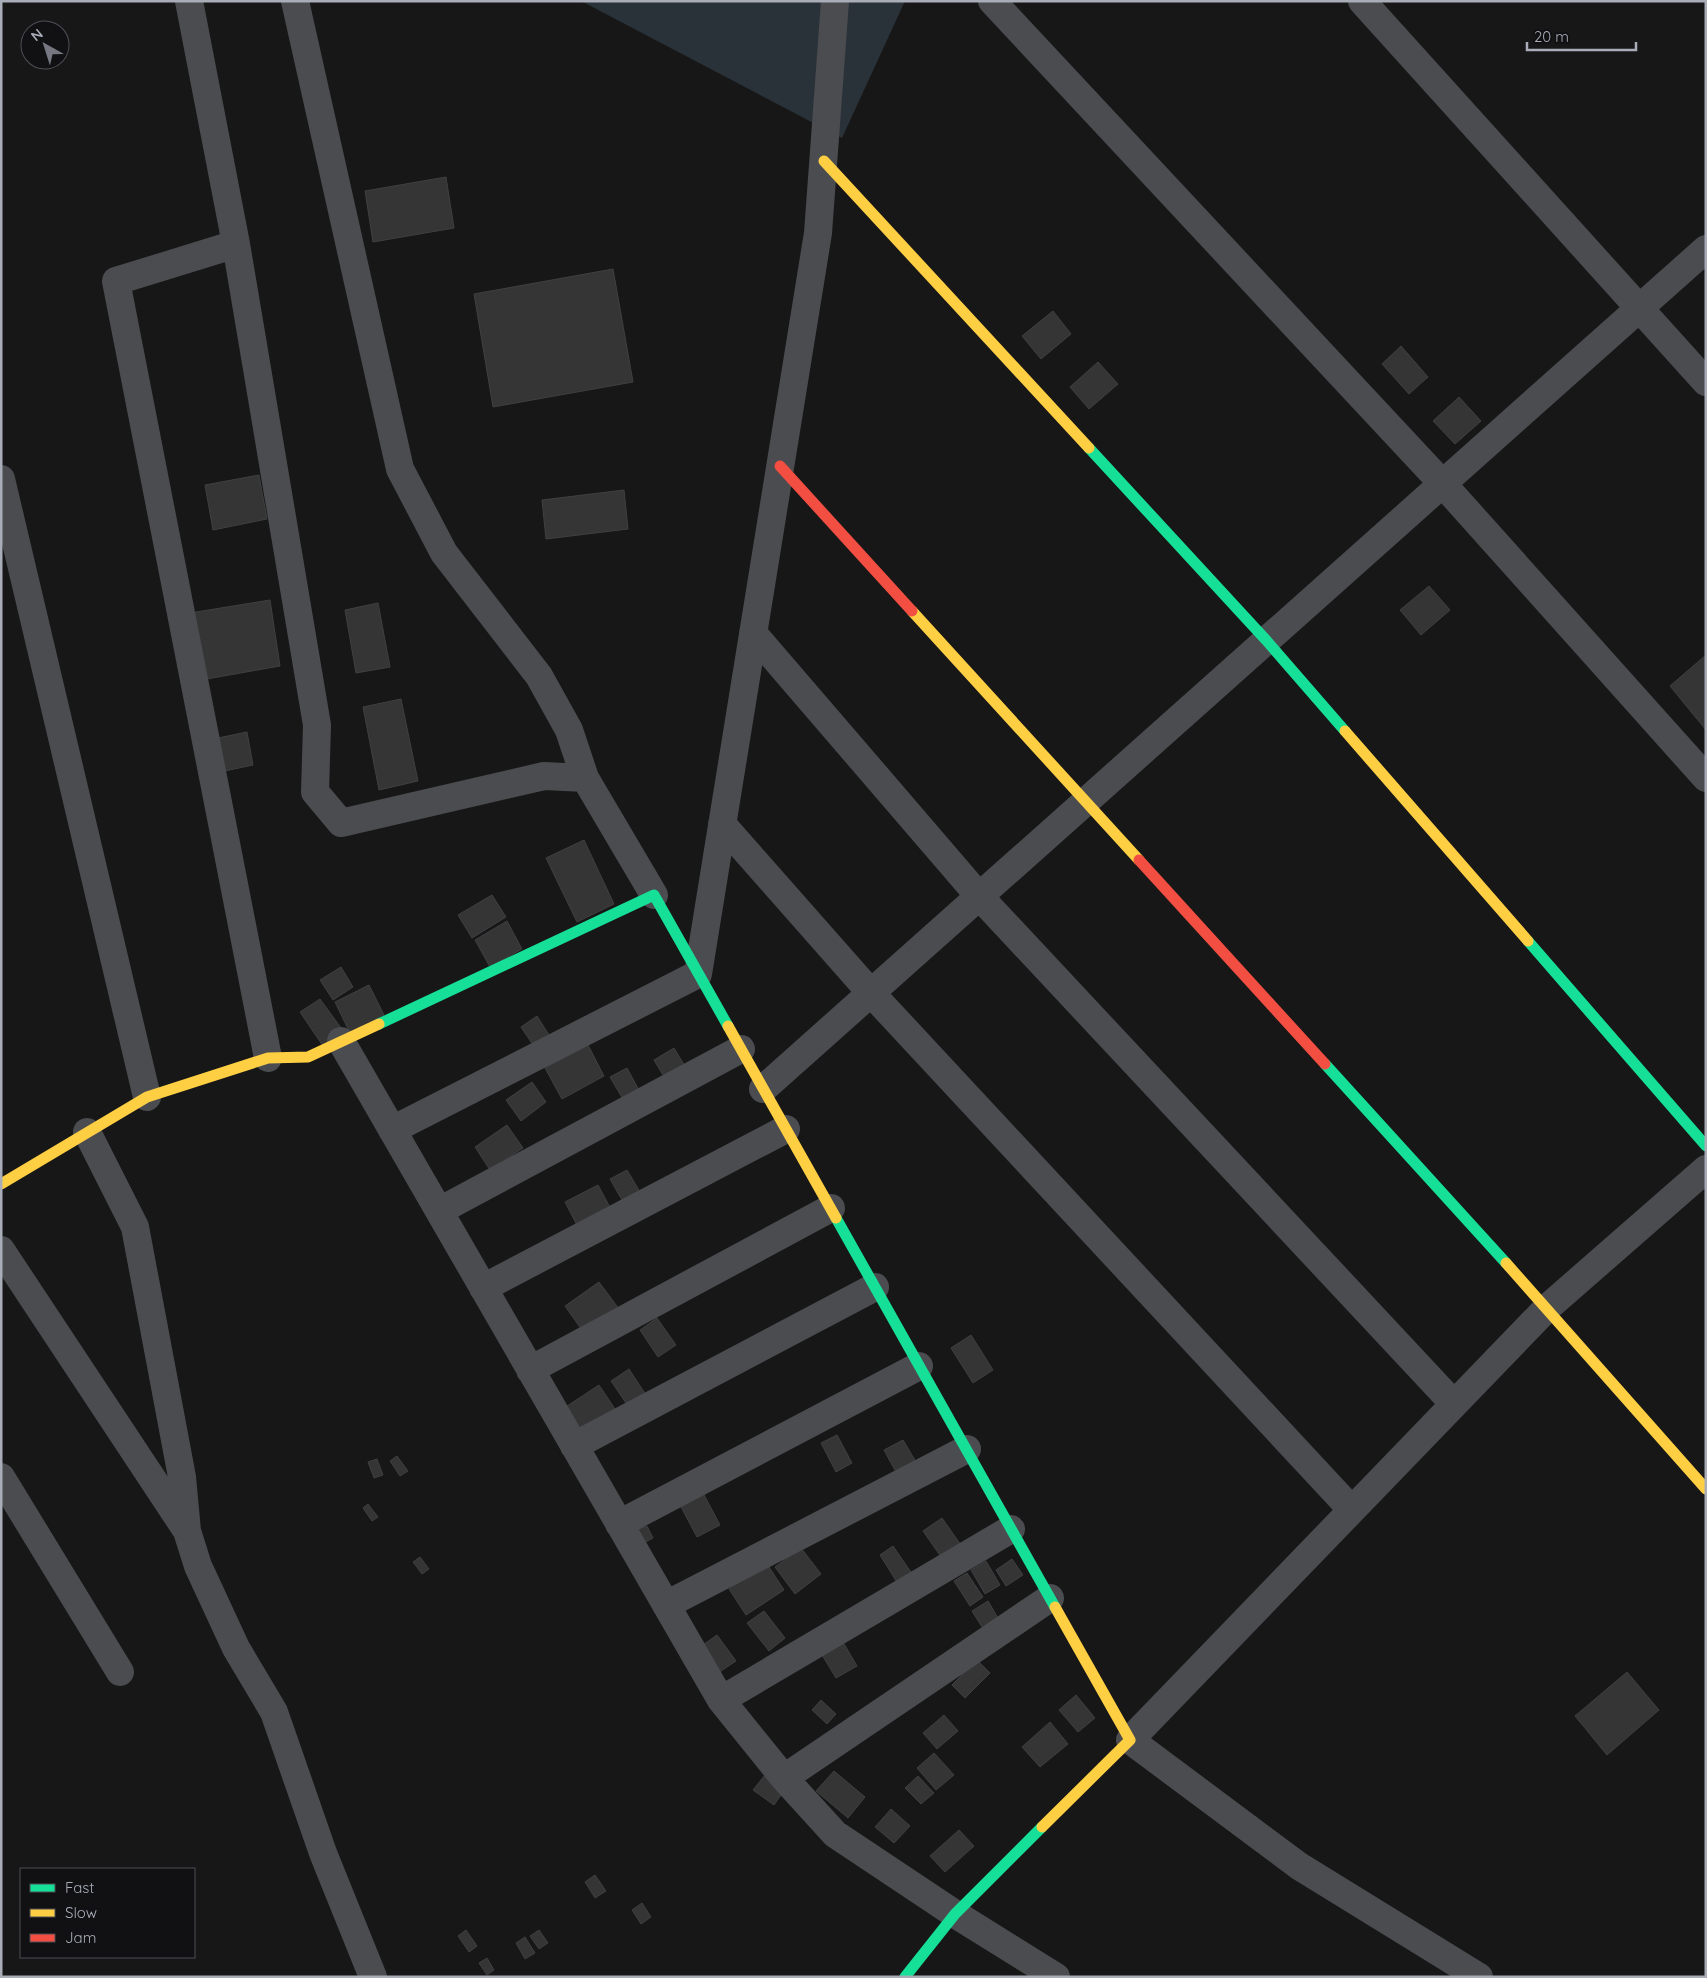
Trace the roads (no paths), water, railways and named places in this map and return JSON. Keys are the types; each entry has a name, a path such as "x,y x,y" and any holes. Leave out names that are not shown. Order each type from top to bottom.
{"street":[{"path":"189,1 236,244 317,725 315,792 341,823 544,776 585,778"},
{"path":"295,1 400,469 444,553 539,676 569,730 585,778 654,895 1130,1740 1300,1866 1479,1977"},
{"path":"698,974 818,233 835,1"},
{"path":"992,1 1442,483 1706,778"},
{"path":"1362,1 1706,382"},
{"path":"824,161 1266,640 1706,1146"},
{"path":"236,244 116,281 268,1058"},
{"path":"763,1089 1706,249"},
{"path":"780,466 1547,1308 1706,1489"},
{"path":"1,479 147,1097"},
{"path":"753,633 979,896 1454,1404"},
{"path":"722,824 871,993 1352,1510"},
{"path":"1,1184 147,1097 268,1058 308,1057 654,895"},
{"path":"392,1130 698,974"},
{"path":"341,1041 721,1700 784,1778 835,1834 955,1914 1056,1977"},
{"path":"439,1211 741,1049"},
{"path":"483,1288 786,1128"},
{"path":"88,1132 135,1227 182,1477 187,1531 198,1566 232,1640 274,1712 323,1853 373,1977"},
{"path":"905,1977 955,1914 1130,1740 1547,1308 1706,1169"},
{"path":"530,1370 831,1208"},
{"path":"1,1250 187,1531"},
{"path":"574,1446 875,1288"},
{"path":"619,1524 919,1366"},
{"path":"666,1605 967,1449"},
{"path":"1,1477 120,1672"},
{"path":"721,1700 1011,1529"},
{"path":"784,1778 1050,1598"}]}
